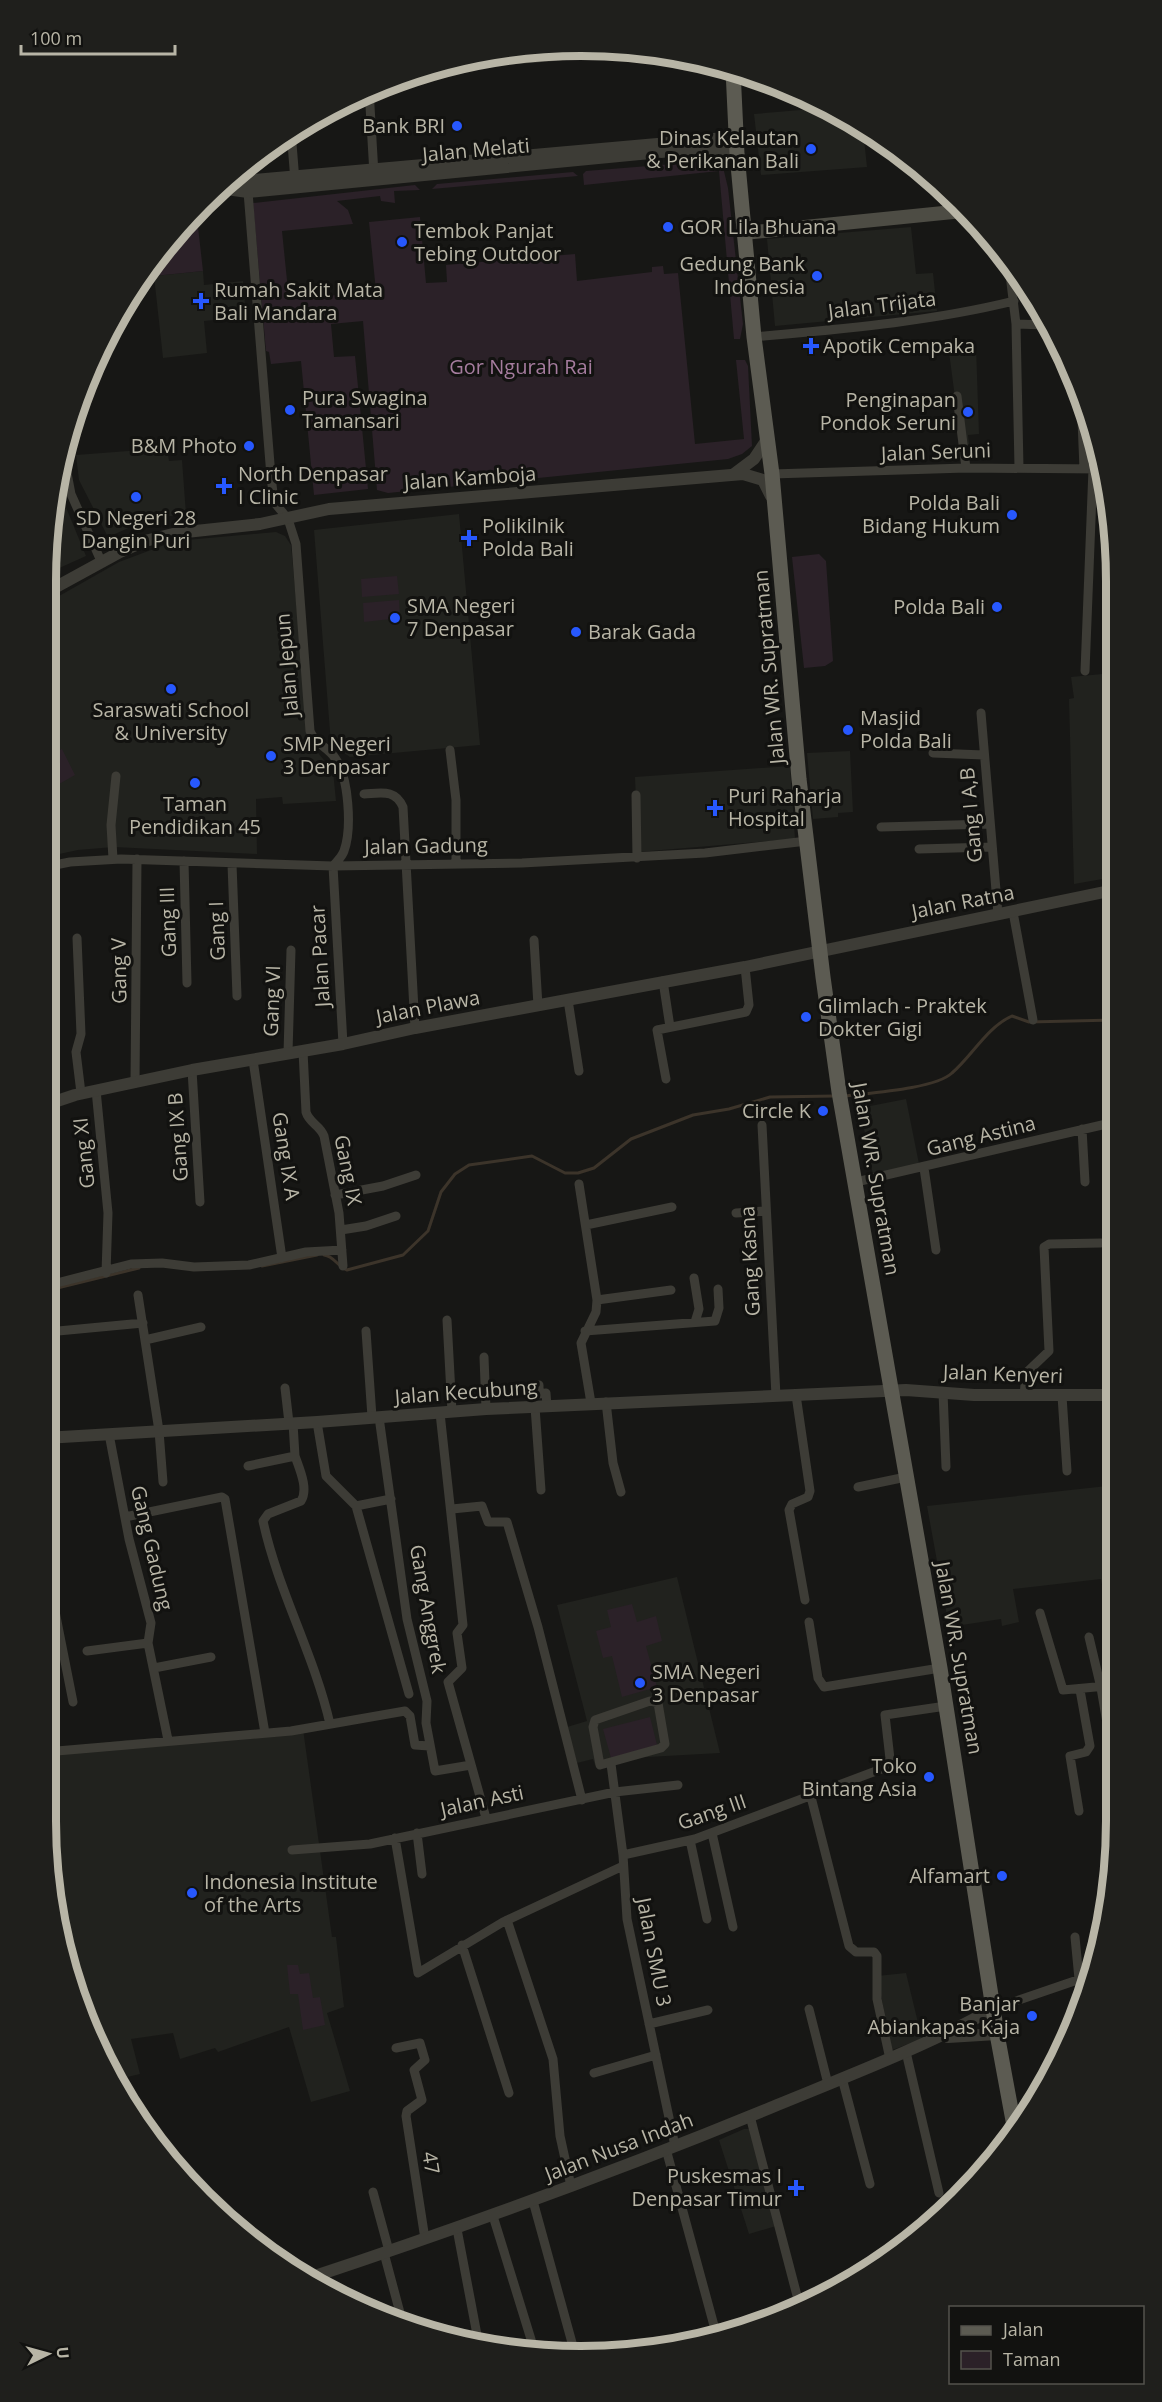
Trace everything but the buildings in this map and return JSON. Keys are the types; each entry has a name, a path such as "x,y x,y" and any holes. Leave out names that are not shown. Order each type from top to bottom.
{"main road":[{"name":"Jalan WR. Supratman","path":"733,78 737,154 754,337 772,474 819,950 842,1111 940,1668 997,2034 1013,2120"},
{"path":"744,232 956,213"}],"street":[{"path":"370,101 374,174"},
{"name":"Jalan Melati","path":"231,190 248,192 295,182 736,137"},
{"path":"292,142 295,182"},
{"name":"Jalan Melati","path":"374,174 702,148 737,154"},
{"name":"Jalan Melati","path":"239,182 295,182"},
{"name":"Jalan Jepun","path":"248,192 273,492 276,507 288,519 296,544 310,731 315,741 336,759 345,780 346,841 343,855 333,866"},
{"path":"1011,279 1016,324 1019,468"},
{"name":"Jalan Trijata","path":"754,337 856,328 962,312 1014,301"},
{"path":"1016,324 1039,325"},
{"path":"957,396 966,468"},
{"path":"733,475 754,459 768,438"},
{"path":"1085,671 1093,469 1089,446"},
{"name":"Jalan Seruni","path":"772,474 966,468 1093,469"},
{"path":"67,473 71,494 101,561"},
{"name":"Jalan Kamboja","path":"56,586 101,561 145,541 177,533 288,519 307,512 329,509 733,475 751,475 763,480 774,503"},
{"name":"Gang I A,B","path":"981,713 998,914"},
{"path":"450,750 456,800 456,863"},
{"path":"933,753 984,755"},
{"path":"113,859 111,825 116,776"},
{"path":"364,794 390,793 400,799 404,807 407,909 415,1028"},
{"path":"636,795 637,858"},
{"path":"880,827 990,824"},
{"name":"Jalan Gadung","path":"56,865 113,859 333,866 637,858 807,841"},
{"path":"919,849 991,847"},
{"name":"Gang V","path":"135,1083 137,859"},
{"name":"Gang III","path":"184,861 187,983"},
{"name":"Gang I","path":"232,864 237,996"},
{"name":"Jalan Pacar","path":"333,866 343,1044"},
{"name":"Jalan Ratna","path":"819,950 1106,892"},
{"path":"1013,912 1033,1020"},
{"path":"77,938 81,1034 76,1052 81,1093"},
{"path":"534,940 538,1006"},
{"name":"Gang VI","path":"288,1053 291,950"},
{"name":"Jalan Plawa","path":"56,1101 81,1093 192,1070 343,1044 415,1028 745,967 819,950"},
{"path":"666,1080 657,1030 746,1012 749,1005 745,967"},
{"path":"663,981 670,1027"},
{"path":"568,1000 579,1071"},
{"name":"Gang IX","path":"303,1051 306,1114 323,1132 336,1195 343,1266"},
{"name":"Gang IX A","path":"253,1060 282,1258"},
{"name":"Gang IX B","path":"192,1070 200,1202"},
{"name":"Gang XI","path":"96,1090 108,1213 106,1272"},
{"name":"Gang Astina","path":"856,1182 1106,1124"},
{"name":"Gang Kasna","path":"762,1125 776,1396"},
{"path":"1082,1129 1085,1182"},
{"path":"924,1168 936,1250"},
{"path":"336,1195 383,1186 416,1175"},
{"path":"579,1184 597,1300 596,1312 581,1343 591,1403"},
{"path":"586,1225 672,1207"},
{"path":"736,1213 766,1211"},
{"path":"341,1230 366,1226 396,1216"},
{"path":"1024,1395 1026,1373 1048,1351 1043,1249 1049,1245 1101,1243"},
{"path":"56,1283 132,1264 162,1263 194,1267 249,1265 306,1252 342,1250"},
{"path":"694,1278 699,1308 695,1322"},
{"path":"585,1331 715,1321 719,1308 718,1289"},
{"path":"597,1300 671,1290"},
{"path":"138,1295 159,1431 163,1482"},
{"path":"447,1320 446,1413 452,1509 464,1625 457,1633 462,1668 448,1682 486,1818"},
{"path":"58,1331 143,1323"},
{"path":"145,1340 201,1327"},
{"name":"Gang Anggrek","path":"366,1331 376,1417 392,1499 407,1619 427,1701 429,1746 435,1771 471,1765"},
{"path":"484,1358 486,1409"},
{"path":"539,1385 539,1394 546,1393 541,1406 541,1490"},
{"path":"285,1388 295,1456 304,1491 303,1499 299,1503 264,1518 290,1604 312,1659 330,1724"},
{"name":"Jalan Kenyeri","path":"890,1391 1106,1395"},
{"name":"Jalan Kecubung","path":"56,1437 606,1402 890,1391"},
{"path":"943,1392 946,1467"},
{"path":"796,1395 810,1491 808,1497 792,1504 789,1510 805,1600"},
{"path":"1062,1396 1067,1471"},
{"path":"606,1402 613,1463 621,1492"},
{"path":"317,1422 326,1476 356,1506 409,1694"},
{"name":"Gang Gadung","path":"109,1434 125,1517 150,1620 148,1643 168,1740"},
{"path":"248,1466 295,1456"},
{"path":"858,1487 906,1477"},
{"path":"125,1517 222,1497 225,1500 240,1600 265,1733"},
{"path":"356,1506 392,1499"},
{"path":"452,1509 482,1506 488,1522 507,1522 538,1627 582,1800"},
{"path":"1040,1613 1061,1688 1080,1690 1106,1687"},
{"path":"56,1616 73,1702"},
{"path":"809,1622 818,1678 824,1687 940,1668"},
{"path":"1089,1637 1106,1717"},
{"path":"87,1651 148,1643"},
{"path":"154,1668 211,1657"},
{"path":"1079,1811 1070,1756 1086,1752 1089,1746 1080,1690"},
{"path":"650,1701 657,1702 665,1744 661,1748 611,1764 599,1764 593,1727 595,1720 650,1701"},
{"name":"Gang III","path":"623,1855 712,1833 810,1793 887,1766 890,1755 885,1715 946,1706"},
{"path":"56,1751 265,1733 405,1711 410,1716 415,1744 429,1746"},
{"name":"Jalan SMU 3","path":"611,1764 623,1855 627,1919 656,2055 671,2147 715,2329"},
{"name":"Jalan Asti","path":"292,1850 349,1847 615,1792 678,1785"},
{"path":"810,1793 849,1946 856,1952 874,1952 877,1956 877,1999 890,2059"},
{"path":"417,1833 422,1874"},
{"path":"712,1833 733,1927"},
{"path":"395,1839 417,1973 507,1920 623,1866"},
{"path":"690,1840 707,1919"},
{"path":"507,1920 553,2059 560,2136 571,2186"},
{"path":"1076,1937 1079,1979"},
{"path":"462,1945 509,2093"},
{"path":"993,2009 1083,1978"},
{"path":"809,2009 828,2084"},
{"name":"Jalan Nusa Indah","path":"317,2275 493,2216 750,2116 941,2037 993,2009"},
{"path":"650,2024 708,2010"},
{"name":"Jalan Nusa Indah","path":"941,2037 997,2034"},
{"name":"47","path":"396,2048 420,2043 425,2061 414,2070 422,2100 406,2115 425,2239"},
{"path":"906,2052 939,2193"},
{"path":"594,2073 656,2055"},
{"path":"842,2078 870,2184"},
{"path":"750,2116 798,2299"},
{"path":"373,2192 401,2314"},
{"path":"533,2201 573,2346"},
{"path":"493,2216 532,2344"},
{"path":"457,2229 477,2336"}],"shaded area":[{"name":"Dinas Kelautan & Perikanan Bali","path":"813,110 864,138 867,167 761,175 754,114"},
{"path":"911,227 916,274 933,273 937,311 775,326 767,239"},
{"name":"Rumah Sakit Mata Bali Mandara","path":"203,271 204,285 243,281 246,317 204,321 207,353 163,358 154,276"},
{"name":"Penginapan Pondok Seruni","path":"976,346 979,434 968,435 971,459 963,459 949,352"},
{"name":"SD Negeri 28 Dangin Puri","path":"167,448 169,461 182,460 186,514 149,519 108,537 79,480 76,455"},
{"path":"62,500 86,556 56,569 57,547"},
{"name":"SMA Negeri 7 Denpasar","path":"459,514 480,745 350,757 331,744 314,530"},
{"name":"Saraswati School & University","path":"276,532 285,536 291,545 308,732 314,748 333,771 336,801 283,804 282,797 256,799 257,854 114,847 56,855 56,598 119,562 175,541"},
{"path":"1106,674 1106,878 1074,884 1069,699 1074,698 1071,677"},
{"name":"Puri Raharja Hospital","path":"850,751 853,812 838,813 838,817 813,819 807,753"},
{"name":"Puri Raharja Hospital","path":"790,766 795,839 638,852 635,777"},
{"path":"906,1099 919,1164 873,1175 860,1108"},
{"path":"1106,1486 1106,1590 1103,1590 1101,1579 1013,1589 1019,1622 1002,1626 1001,1619 949,1627 927,1506"},
{"name":"SMA Negeri 3 Denpasar","path":"677,1577 720,1753 630,1758 595,1765 593,1759 577,1763 567,1727 587,1721 557,1605"},
{"name":"Indonesia Institute of the Arts","path":"303,1729 332,1937 336,1937 344,2007 327,2013 350,2091 311,2102 289,2027 218,2052 215,2048 180,2059 173,2033 131,2039 140,2074 123,2078 83,1990 66,1924 57,1855 56,1749 127,1740"},
{"path":"906,1973 922,2039 892,2050 877,1976"},
{"path":"749,2129 776,2226 749,2234 719,2140"}],"green space":[{"path":"711,161 723,167 728,188 743,324 740,339 734,339 719,171 584,185 583,174 586,171"},
{"path":"573,172 578,176 432,189 437,184"},
{"name":"Gor Ngurah Rai","path":"415,185 420,190 394,191 395,203 381,201 380,196 337,201 348,210 353,224 282,231 289,300 376,291 369,222 420,217 426,283 447,282 446,265 575,254 577,281 652,272 652,267 663,266 664,274 678,273 695,444 744,439 736,360 745,360 748,366 752,446 742,454 728,459 388,493 377,490 363,321 331,324 334,357 355,356 368,489 314,495 301,361 271,364 269,352 266,351 253,203"},
{"path":"197,222 203,271 154,276 164,261"},
{"path":"819,554 826,561 833,661 825,666 804,668 792,557"},
{"path":"397,576 399,594 362,597 361,579"},
{"path":"399,600 400,618 364,622 363,603"},
{"path":"62,749 75,775 56,786 56,752"},
{"path":"632,1604 637,1622 656,1616 662,1641 646,1646 657,1687 622,1697 612,1656 603,1658 596,1631 611,1627 607,1610"},
{"path":"650,1717 657,1745 611,1758 603,1729"},
{"path":"287,1965 298,1965 300,1974 309,1973 313,1998 320,1997 325,2025 303,2030 298,1994 290,1994"}],"waterway":[{"path":"845,1096 917,1087 943,1078 960,1066 995,1027 1012,1016 1029,1022 1106,1020"},
{"path":"324,1255 331,1257 347,1270 403,1255 428,1231 441,1192 455,1174 469,1165 532,1156 565,1173 578,1173 594,1168 631,1139 693,1115 729,1109 770,1097 835,1096"},
{"path":"262,1266 317,1255"},
{"path":"56,1288 139,1268"}],"place":[{"name":"Bank BRI","path":"457,126"},
{"name":"Dinas Kelautan & Perikanan Bali","path":"811,149"},
{"name":"GOR Lila Bhuana","path":"668,227"},
{"name":"Tembok Panjat Tebing Outdoor","path":"402,242"},
{"name":"Gedung Bank Indonesia","path":"817,276"},
{"name":"Rumah Sakit Mata Bali Mandara","path":"201,301"},
{"name":"Apotik Cempaka","path":"811,346"},
{"name":"Pura Swagina Tamansari","path":"290,410"},
{"name":"Penginapan Pondok Seruni","path":"968,412"},
{"name":"B&M Photo","path":"249,446"},
{"name":"North Denpasar I Clinic","path":"224,486"},
{"name":"SD Negeri 28 Dangin Puri","path":"136,497"},
{"name":"Polda Bali Bidang Hukum","path":"1012,515"},
{"name":"Polikilnik Polda Bali","path":"469,538"},
{"name":"Polda Bali","path":"997,607"},
{"name":"SMA Negeri 7 Denpasar","path":"395,618"},
{"name":"Barak Gada","path":"576,632"},
{"name":"Saraswati School & University","path":"171,689"},
{"name":"Masjid Polda Bali","path":"848,730"},
{"name":"SMP Negeri 3 Denpasar","path":"271,756"},
{"name":"Taman Pendidikan 45","path":"195,783"},
{"name":"Puri Raharja Hospital","path":"715,808"},
{"name":"Glimlach - Praktek Dokter Gigi","path":"806,1017"},
{"name":"Circle K","path":"823,1111"},
{"name":"SMA Negeri 3 Denpasar","path":"640,1683"},
{"name":"Toko Bintang Asia","path":"929,1777"},
{"name":"Alfamart","path":"1002,1876"},
{"name":"Indonesia Institute of the Arts","path":"192,1893"},
{"name":"Banjar Abiankapas Kaja","path":"1032,2016"},
{"name":"Puskesmas I Denpasar Timur","path":"796,2188"}]}
